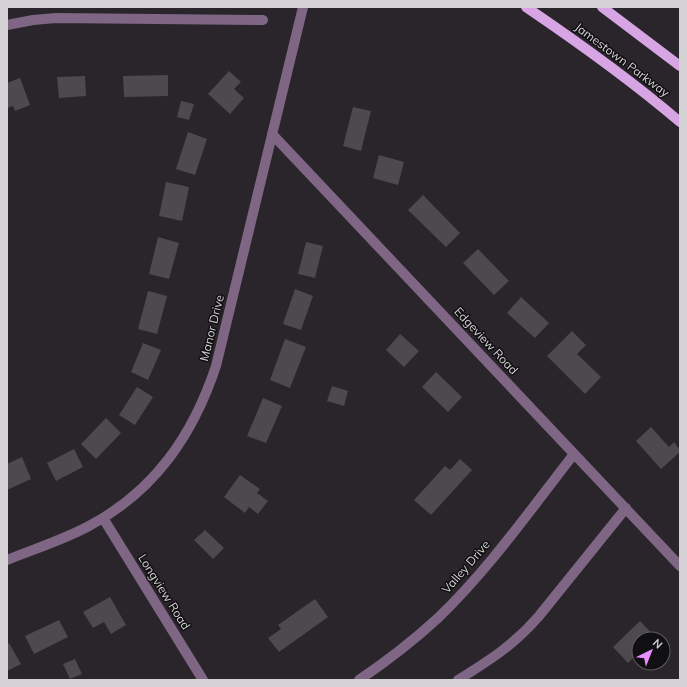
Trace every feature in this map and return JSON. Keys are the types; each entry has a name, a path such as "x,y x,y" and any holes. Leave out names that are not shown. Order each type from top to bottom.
{"main road":[{"name":"Jamestown Parkway","path":"526,7 637,86 680,122"},
{"path":"602,7 680,66"}],"street":[{"name":"Manor Drive","path":"7,560 72,534 103,518 131,497 159,470 182,441 201,407 216,366 304,7"},
{"path":"7,25 33,20 56,18 263,20"},
{"name":"Edgeview Road","path":"272,134 680,566"},
{"name":"Valley Drive","path":"359,680 386,662 413,640 461,594 482,571 574,454"},
{"path":"458,680 509,646 524,633 626,508"},
{"name":"Longview Road","path":"103,518 204,680"}],"building":[{"path":"229,71 241,82 234,89 244,98 230,114 208,94"},
{"path":"168,75 168,96 124,97 123,76"},
{"path":"85,76 86,96 59,98 57,77"},
{"path":"20,78 30,105 15,111 13,106 7,108 7,83"},
{"path":"181,101 194,104 189,120 177,117"},
{"path":"353,107 371,111 361,151 343,146"},
{"path":"188,132 207,139 195,175 176,169"},
{"path":"379,155 404,162 398,185 373,178"},
{"path":"166,182 189,187 182,221 159,216"},
{"path":"423,195 460,233 446,247 408,210"},
{"path":"158,237 179,243 169,279 149,274"},
{"path":"306,242 323,246 315,278 298,274"},
{"path":"478,249 509,281 494,295 463,263"},
{"path":"295,289 313,296 301,330 283,324"},
{"path":"148,291 167,296 157,334 138,329"},
{"path":"521,297 549,323 535,338 507,313"},
{"path":"572,331 586,345 577,354 601,377 585,394 547,356"},
{"path":"400,334 419,351 404,367 386,350"},
{"path":"285,339 306,347 290,388 270,380"},
{"path":"143,343 161,350 148,380 131,372"},
{"path":"436,372 462,397 448,412 422,387"},
{"path":"332,386 348,391 344,406 327,401"},
{"path":"137,387 153,397 135,425 119,415"},
{"path":"263,398 282,406 266,443 247,436"},
{"path":"106,418 121,433 96,459 81,444"},
{"path":"651,427 669,447 674,442 680,450 680,452 661,469 636,441"},
{"path":"74,449 83,467 56,481 47,463"},
{"path":"22,457 31,479 7,490 7,464"},
{"path":"460,459 472,470 431,515 414,500 445,466 450,470"},
{"path":"240,475 260,489 257,493 268,501 258,514 249,507 245,513 224,497"},
{"path":"205,530 224,548 213,559 194,540"},
{"path":"110,597 126,625 111,634 104,622 93,628 83,612"},
{"path":"315,599 328,617 279,652 268,638 281,629 278,625"},
{"path":"59,620 68,637 34,654 25,636"},
{"path":"640,621 649,631 631,631 631,660 628,663 613,647"},
{"path":"9,643 21,664 7,671 7,644"},
{"path":"75,659 82,674 70,679 63,664"}]}
